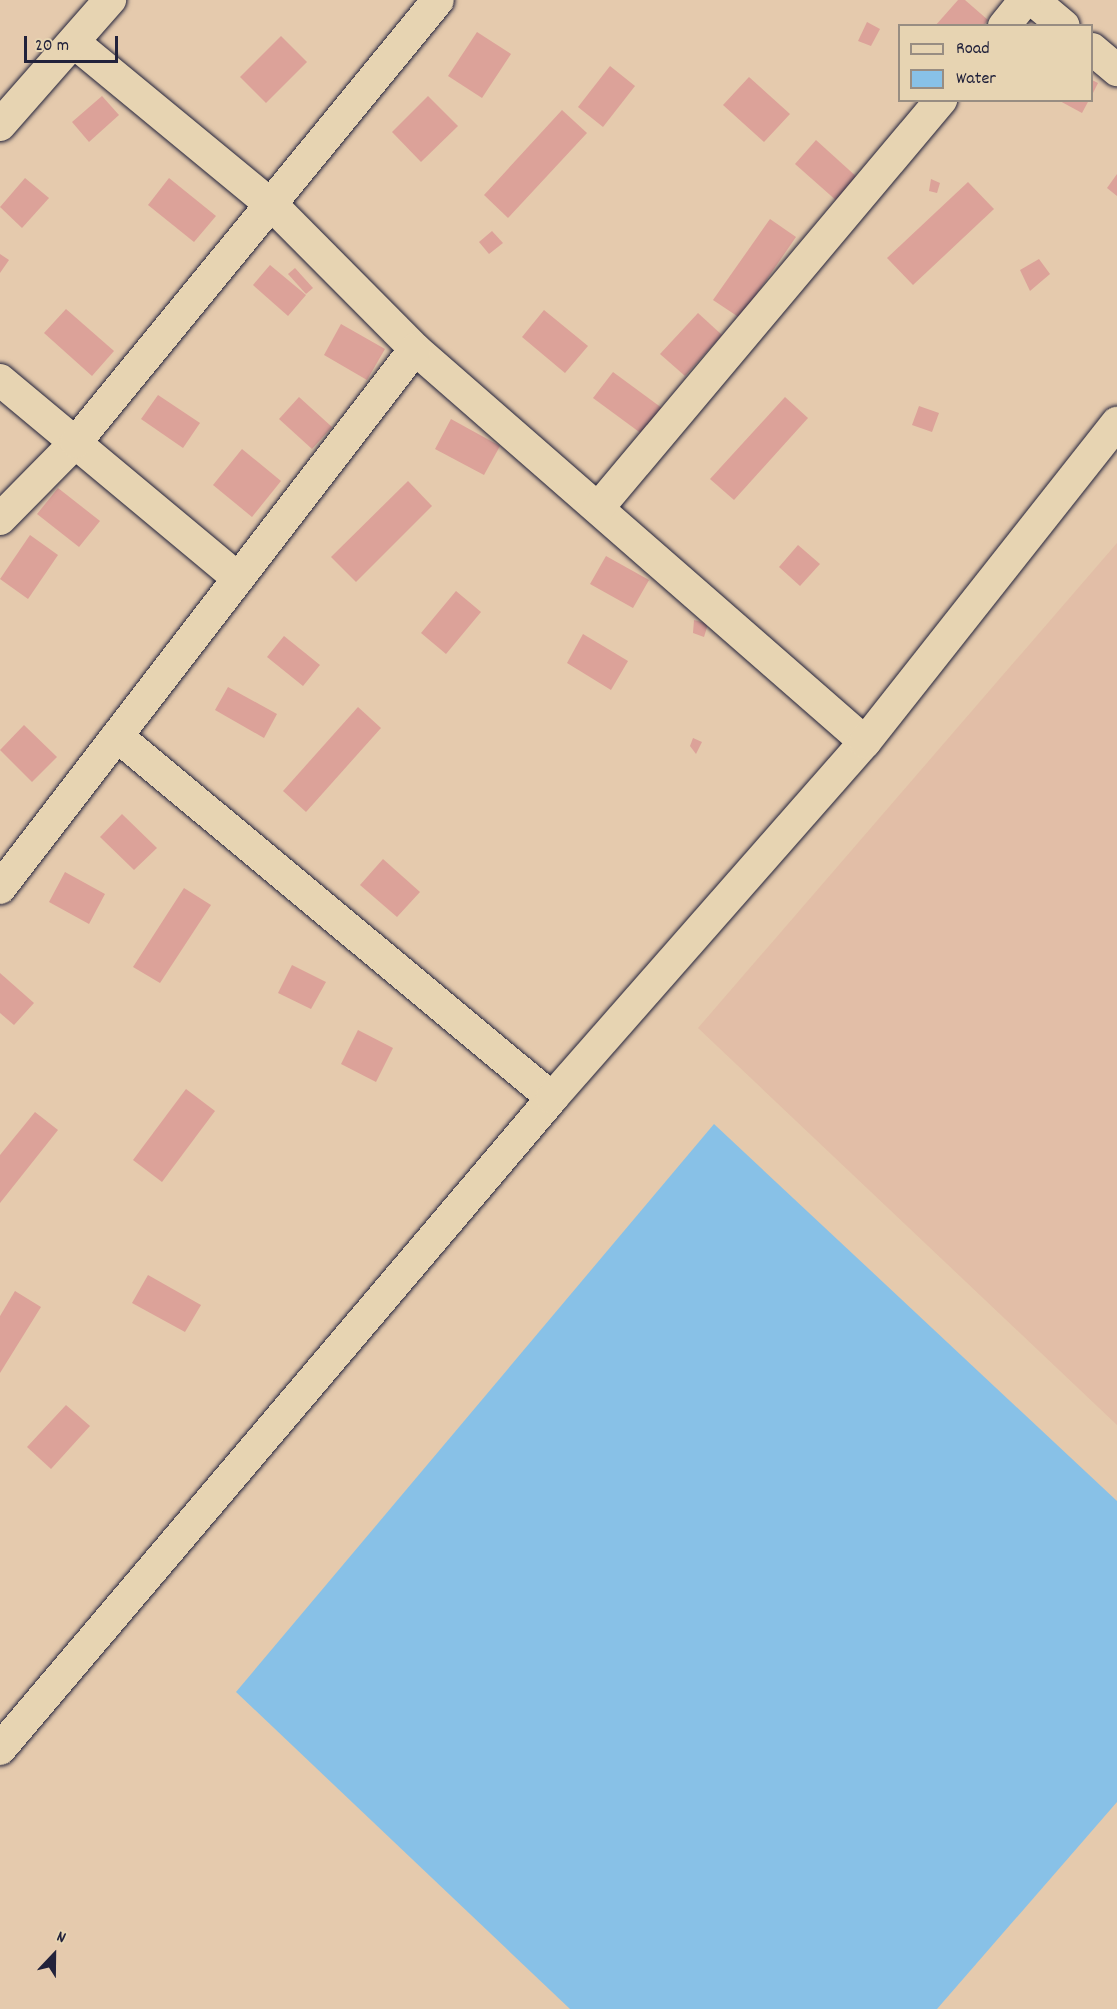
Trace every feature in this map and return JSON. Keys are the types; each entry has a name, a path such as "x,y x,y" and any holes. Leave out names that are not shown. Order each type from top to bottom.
{"street":[{"path":"0,125 75,44 110,0"},
{"path":"0,519 76,442 274,207 438,0"},
{"path":"1006,24 1025,0"},
{"path":"1033,0 1062,24"},
{"path":"75,44 274,207 415,350 599,507 864,742"},
{"path":"1093,50 1117,70"},
{"path":"599,507 939,102"},
{"path":"0,888 415,350"},
{"path":"0,380 238,578"},
{"path":"0,1749 552,1098 864,742 1117,423"},
{"path":"117,736 552,1098"}],"shaded area":[{"path":"1117,543 1117,1425 698,1028"}],"water":[{"path":"714,1124 1117,1501 1117,1802 937,2009 570,2009 236,1692"}],"building":[{"path":"958,0 965,0 988,20 985,24 937,24"},
{"path":"867,22 880,29 871,46 858,41"},
{"path":"477,32 511,54 482,98 448,76"},
{"path":"281,36 307,62 266,103 240,77"},
{"path":"610,66 635,86 603,127 578,107"},
{"path":"749,77 790,114 764,142 723,105"},
{"path":"1093,80 1098,83 1093,93"},
{"path":"102,96 119,115 89,142 72,122"},
{"path":"428,96 458,126 421,162 392,132"},
{"path":"1062,102 1088,102 1082,113"},
{"path":"562,110 587,133 508,218 484,195"},
{"path":"816,140 859,179 838,202 795,164"},
{"path":"1117,174 1117,196 1107,188"},
{"path":"25,178 49,198 22,228 0,207"},
{"path":"169,178 216,216 194,242 148,205"},
{"path":"931,179 940,183 937,193 929,191"},
{"path":"968,182 994,209 913,285 887,258"},
{"path":"770,219 796,237 740,318 713,300"},
{"path":"492,231 503,243 489,254 479,242"},
{"path":"0,254 9,260 0,273"},
{"path":"1039,259 1050,274 1030,291 1020,270"},
{"path":"270,265 306,295 288,316 253,285"},
{"path":"295,268 313,288 306,294 288,274"},
{"path":"66,309 114,351 92,376 44,333"},
{"path":"544,310 588,346 565,373 522,337"},
{"path":"698,313 722,335 685,376 660,354"},
{"path":"341,324 385,349 367,380 324,355"},
{"path":"613,372 666,411 646,437 593,398"},
{"path":"158,395 200,423 183,448 141,419"},
{"path":"299,397 332,427 312,449 279,419"},
{"path":"785,397 808,418 734,500 710,479"},
{"path":"919,406 939,413 932,432 912,425"},
{"path":"451,419 500,446 484,475 435,449"},
{"path":"242,449 281,481 252,517 213,485"},
{"path":"408,481 432,506 356,582 331,557"},
{"path":"58,488 100,521 79,547 37,514"},
{"path":"30,535 58,555 28,599 0,579"},
{"path":"798,545 820,564 800,586 779,567"},
{"path":"606,556 649,580 633,608 590,584"},
{"path":"456,591 481,612 446,654 421,633"},
{"path":"694,620 708,624 704,637 693,633"},
{"path":"583,634 628,661 611,690 567,663"},
{"path":"284,636 320,665 303,686 267,657"},
{"path":"228,687 277,714 264,738 215,710"},
{"path":"358,707 381,728 306,812 283,791"},
{"path":"24,725 57,757 32,782 0,750"},
{"path":"693,738 702,742 696,754 690,746"},
{"path":"122,814 157,848 134,870 100,837"},
{"path":"383,859 420,892 397,917 360,885"},
{"path":"65,872 105,894 89,924 49,902"},
{"path":"184,888 211,905 160,983 133,967"},
{"path":"292,965 326,982 311,1009 278,993"},
{"path":"0,973 34,1003 14,1025 0,1013"},
{"path":"358,1030 393,1048 376,1082 341,1064"},
{"path":"186,1089 215,1111 162,1182 133,1160"},
{"path":"35,1112 58,1130 0,1203 0,1155"},
{"path":"148,1275 201,1305 185,1332 132,1303"},
{"path":"15,1291 41,1307 0,1373 0,1316"},
{"path":"66,1405 90,1426 51,1469 27,1447"}]}
